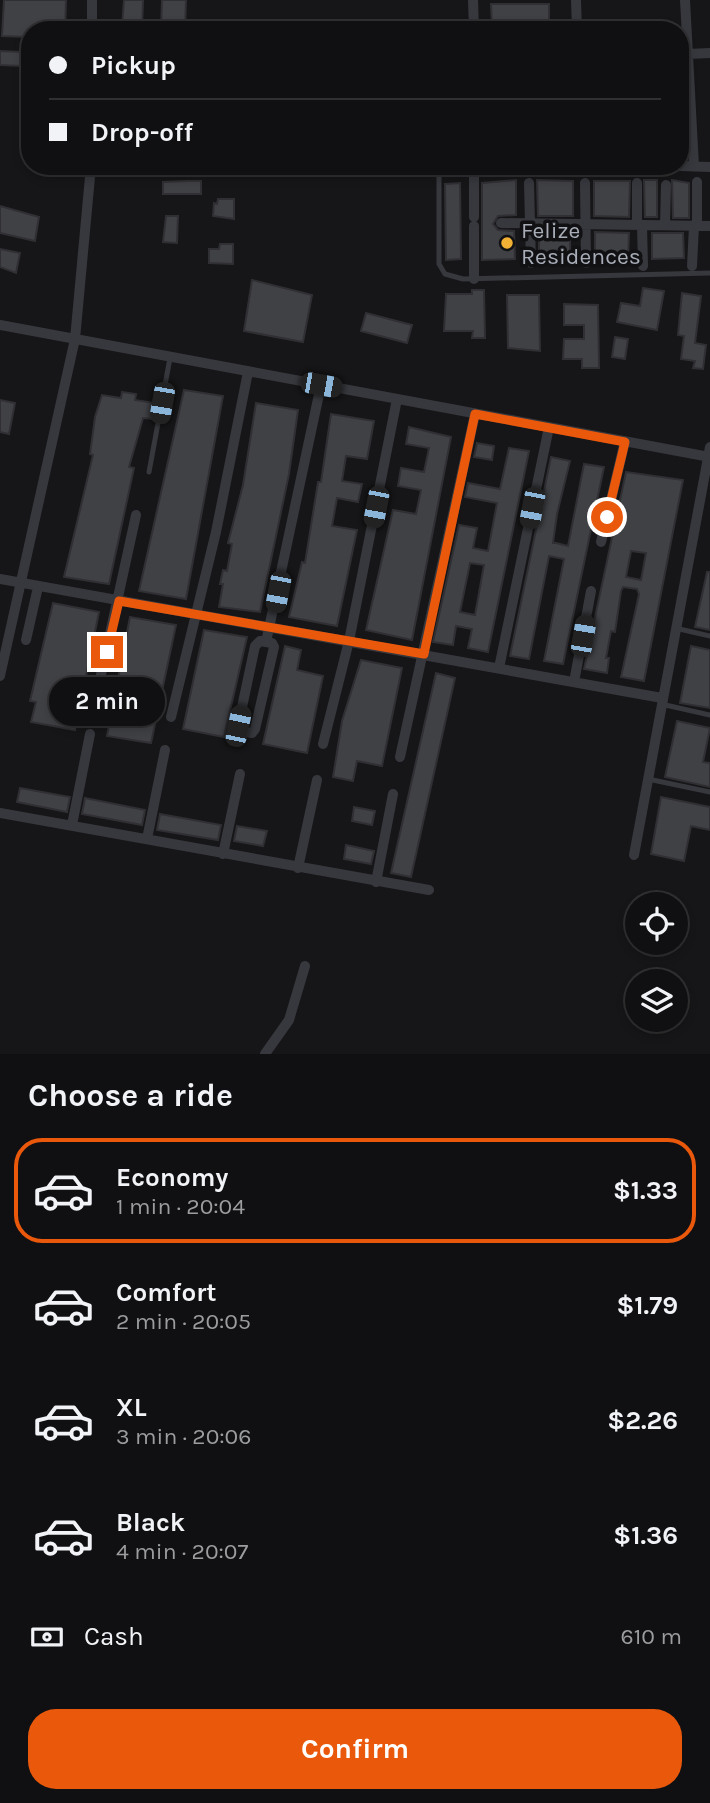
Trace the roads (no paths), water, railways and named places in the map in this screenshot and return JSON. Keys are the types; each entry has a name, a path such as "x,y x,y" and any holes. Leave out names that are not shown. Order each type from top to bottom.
{"street":[{"path":"92,0 92,21"},
{"path":"472,0 473,21"},
{"path":"576,0 577,21"},
{"path":"685,0 686,21"},
{"path":"689,54 710,53"},
{"path":"689,73 694,166"},
{"path":"689,166 710,167"},
{"path":"0,676 75,339 90,175"},
{"path":"474,175 474,279"},
{"path":"692,267 697,182"},
{"path":"529,183 531,263"},
{"path":"585,183 586,263"},
{"path":"637,183 643,267"},
{"path":"666,185 666,225"},
{"path":"501,223 710,226"},
{"path":"0,326 625,442 709,454 634,855"},
{"path":"171,717 196,616 248,372"},
{"path":"266,642 321,385"},
{"path":"323,744 349,641 397,399"},
{"path":"400,757 475,414"},
{"path":"499,668 549,427"},
{"path":"601,542 625,442"},
{"path":"95,702 136,515"},
{"path":"0,579 196,616 271,626 424,654 662,701"},
{"path":"26,640 38,587"},
{"path":"574,682 591,591"},
{"path":"260,641 266,642 274,647 255,729 252,733 242,732 238,726 255,646 260,641"},
{"path":"72,825 90,734"},
{"path":"147,839 165,750"},
{"path":"223,853 240,774"},
{"path":"298,868 317,780"},
{"path":"376,882 393,794"},
{"path":"0,813 429,890"},
{"path":"265,1054 289,1020 305,966"}],"lane":[{"path":"439,175 439,264 452,277 474,279 710,274"},
{"path":"149,472 170,357"},
{"path":"676,628 710,636"},
{"path":"662,701 710,715"},
{"path":"648,779 710,792"}],"place":[{"name":"Felize Residences","path":"507,243"}]}
